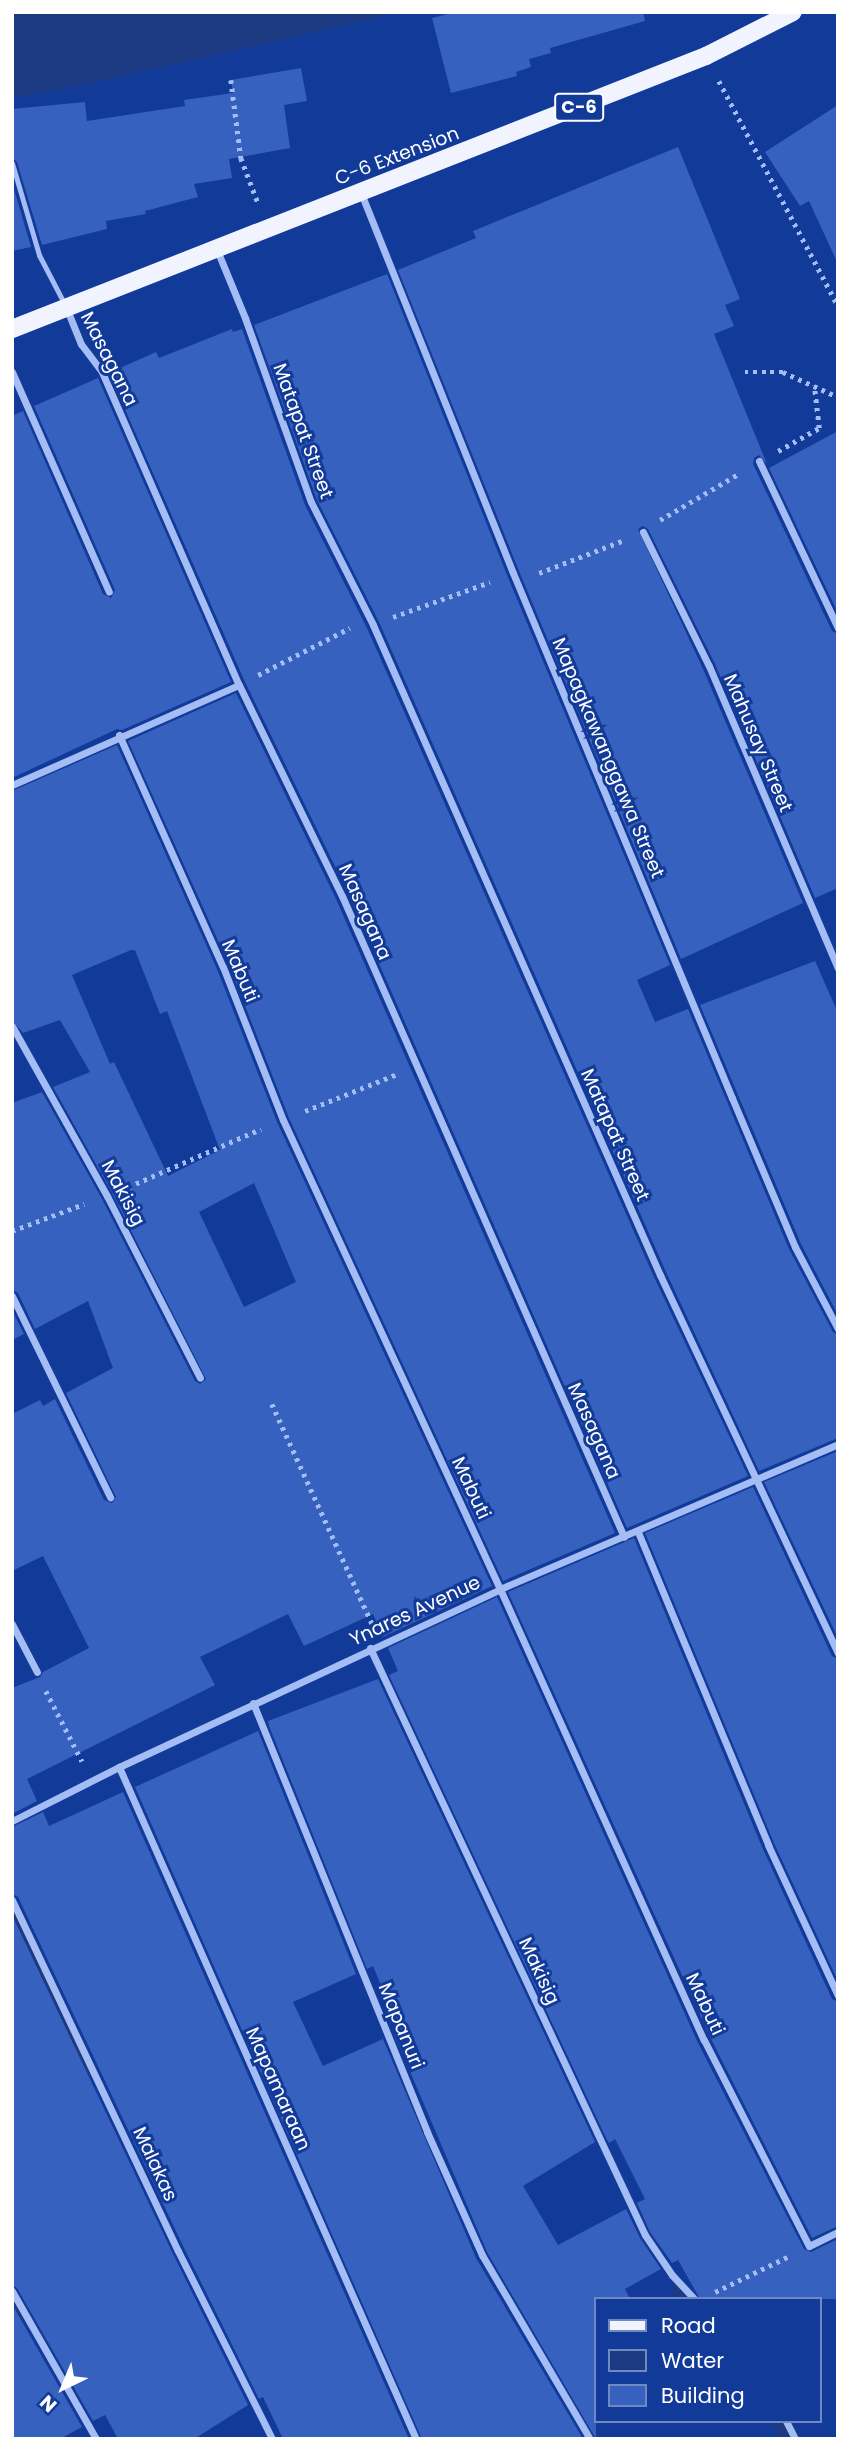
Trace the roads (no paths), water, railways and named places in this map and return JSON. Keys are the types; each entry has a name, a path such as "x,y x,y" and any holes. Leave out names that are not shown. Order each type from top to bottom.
{"main road":[{"name":"C-6 Extension","path":"12,329 706,56 793,12"}],"street":[{"name":"Mapagkawanggawa Street","path":"361,193 513,573 784,1222 838,1329"},
{"name":"Matapat Street","path":"216,250 245,318 310,502 371,622 644,1240 838,1653"},
{"name":"Masagana","path":"66,306 81,344 102,372 239,685 342,896 624,1537"},
{"path":"12,372 109,592"},
{"path":"759,461 838,628"},
{"name":"Mahusay Street","path":"643,532 709,666 838,969"},
{"path":"12,785 120,735 239,685"},
{"name":"Mabuti","path":"120,735 223,967 283,1120 500,1589 704,2040 809,2246 838,2232"},
{"name":"Makisig","path":"12,1026 107,1196 200,1378"},
{"path":"12,1296 110,1497"},
{"name":"Ynares Avenue","path":"12,1821 119,1766 370,1648 500,1589 838,1444"},
{"path":"638,1532 768,1845 838,1996"},
{"path":"12,1624 37,1672"},
{"name":"Makisig","path":"370,1648 645,2235 672,2275 692,2297"},
{"name":"Mapanuri","path":"253,1703 427,2132 482,2255 590,2439"},
{"name":"Mapamaraan","path":"119,1766 416,2439"},
{"name":"Malakas","path":"12,1900 272,2439"},
{"path":"12,2291 96,2439"},
{"path":"787,2423 795,2439"}],"lane":[{"path":"12,163 39,255 66,306"}],"water":[{"path":"12,12 402,12 97,82 12,98"}],"waterway":[{"path":"12,1910 87,2072"},
{"path":"677,2289 685,2297"},
{"path":"12,2302 21,2315"},
{"path":"779,2423 786,2439"}]}
